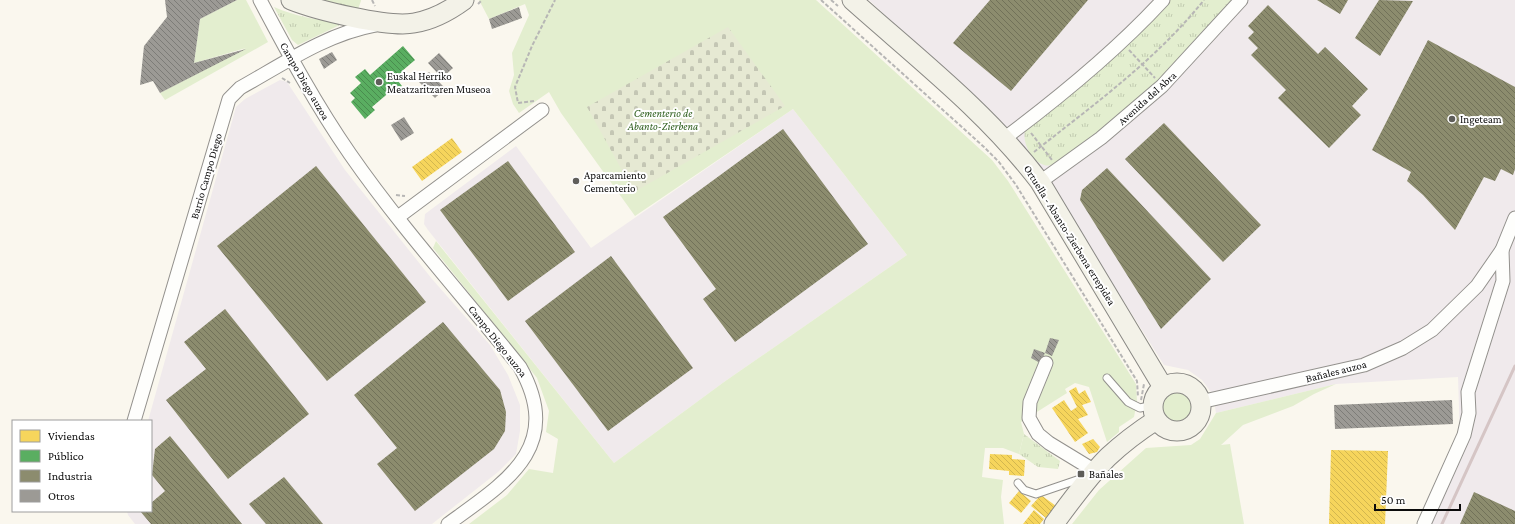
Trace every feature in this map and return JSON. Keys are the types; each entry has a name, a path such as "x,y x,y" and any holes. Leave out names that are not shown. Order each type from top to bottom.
{"street":[{"name":"Campo Diego auzoa","path":"260,0 291,59 340,139 398,217 520,367 533,396 536,417 534,434 530,449 519,466 498,488 448,524"},
{"path":"291,0 316,8 385,23 413,24 468,4"},
{"path":"1005,138 1061,94 1122,42 1163,0"},
{"name":"Avenida del Abra","path":"1040,182 1101,138 1162,86 1240,0"},
{"name":"Ortuella - Abanto-Zierbena errepidea","path":"847,5 974,108 1005,138 1040,182 1164,387"},
{"name":"Barrio Campo Diego","path":"134,420 229,99 240,88 332,37 356,29 385,23"},
{"path":"398,217 539,107"},
{"name":"Bañales auzoa","path":"1200,402 1364,365 1403,348 1432,330 1477,286 1502,250 1515,218"},
{"name":"Bañales auzoa","path":"1424,524 1464,435 1468,413 1468,392 1503,281 1502,250"},
{"path":"1046,363 1030,402 1029,418 1038,434 1089,478"},
{"path":"1054,524 1089,478 1126,440 1147,407 1164,387 1170,384 1183,384 1194,391 1200,402 1199,417 1189,428 1174,431 1167,429 1147,407"}],"lane":[{"path":"1107,378 1128,402 1147,407"},
{"path":"1018,483 1024,490 1036,494 1077,480 1089,478"}],"path":[{"path":"468,4 482,0"},
{"path":"539,107 533,100 518,103 515,87 532,46 555,0"},
{"path":"820,0 999,162 1016,185 1137,381 1147,407"},
{"path":"831,0 847,5"},
{"path":"1023,160 1094,106 1142,64 1191,16 1204,0"},
{"path":"1122,42 1162,86"},
{"path":"279,78 287,80 295,88"},
{"path":"1023,123 1059,169"},
{"path":"394,194 399,197 410,195"},
{"path":"1145,383 1147,407"}],"shaded area":[{"path":"869,0 1515,0 1515,524 1418,524 1460,439 1458,377 1336,384 1216,413 1213,395 1202,380 1188,370 1164,365 1053,189 991,115"},
{"path":"280,80 287,82 345,170 432,279 490,345 508,375 520,405 520,431 516,454 498,472 432,524 135,524 128,515 127,512 152,512 152,420 148,420 236,107 245,99"},
{"path":"793,109 907,255 724,382 614,463 428,230 424,224 425,214 516,146 591,248"}],"green space":[{"path":"237,0 246,0 268,42 165,100 160,93 246,48 194,63 200,19"},
{"path":"318,0 361,0 361,1 358,9"},
{"path":"479,0 816,0 992,160 1008,181 1136,384 1137,401 1134,417 1119,427 1119,432 1107,442 1089,387 1075,383 1065,389 1067,393 1021,422 1024,434 1019,454 1003,448 985,448 982,477 1003,480 1001,497 1004,524 469,524 507,495 529,469 553,473 558,439 546,432 549,411 537,378 433,248 436,241 614,463 724,382 907,255 793,109 635,216 561,113 549,92 519,113 513,104 509,91 514,75 512,53 529,15 525,4 489,19"},
{"path":"1168,0 1236,0 1148,93 1063,161 1049,166 1036,160 1029,151 1025,141 1025,131"},
{"path":"274,7 300,16 344,23 298,45 292,40"},
{"name":"Cementerio de Abanto-Zierbena","path":"728,27 785,106 634,192 587,107"},
{"path":"1336,384 1293,406 1243,425 1221,445 1230,444 1244,524 1072,524 1099,490 1146,448 1191,445 1200,439 1216,413"},
{"path":"1176,392 1188,397 1193,409 1188,421 1176,426 1164,421 1159,409 1164,397"},
{"path":"1024,434 1060,461 1058,469 1038,467 1019,454"}],"building: Viviendas":[{"path":"452,138 462,152 422,181 412,167"},
{"path":"1076,387 1079,394 1085,390 1091,402 1082,405 1088,415 1078,419 1088,433 1075,442 1052,408 1064,400 1071,411 1077,407 1069,391"},
{"path":"1093,439 1100,447 1097,452 1089,454 1082,444"},
{"path":"1331,450 1388,451 1385,524 1329,524"},
{"path":"990,454 1012,455 1012,459 1025,460 1024,476 1009,475 1009,471 989,469"},
{"path":"1019,491 1031,501 1021,513 1009,503"},
{"path":"1041,495 1056,506 1046,518 1031,506"},
{"path":"1034,510 1044,519 1040,524 1023,524"}],"building: Público":[{"name":"Euskal Herriko Meatzaritzaren Museoa","path":"403,46 415,60 402,71 405,75 398,81 402,86 394,92 392,90 372,107 375,110 365,119 351,102 355,98 350,93 361,83 355,77 365,69 370,75"}],"building: Industria":[{"path":"990,0 1088,0 1011,91 953,43"},
{"path":"1317,0 1348,0 1340,14"},
{"path":"1379,0 1413,1 1380,56 1355,38"},
{"path":"1268,5 1318,54 1325,47 1368,89 1352,106 1361,115 1329,148 1278,98 1286,90 1251,55 1258,48 1248,38 1254,32 1248,26"},
{"name":"Ingeteam","path":"1428,40 1515,87 1515,169 1513,175 1501,169 1495,181 1484,177 1455,230 1423,195 1407,181 1411,172 1372,150"},
{"path":"1164,123 1261,225 1223,262 1125,159"},
{"path":"783,129 868,244 735,342 703,299 716,289 663,217"},
{"path":"508,161 575,252 508,301 440,210"},
{"path":"316,166 426,302 327,381 217,246"},
{"path":"1107,168 1211,279 1161,329 1080,200 1082,190"},
{"path":"611,256 693,368 608,431 525,321"},
{"path":"225,309 309,414 228,479 166,400 206,369 184,342"},
{"path":"443,322 500,390 506,412 505,431 494,449 415,511 377,464 397,448 354,395"},
{"path":"170,436 242,524 151,524 141,512 152,512 152,502 165,491 152,475 155,449"},
{"path":"284,477 323,524 266,524 249,504"},
{"path":"1474,492 1515,511 1515,524 1460,524"}],"building: Otros":[{"path":"165,0 237,0 200,19 194,63 246,49 160,93 153,81 140,85 144,46 167,17"},
{"path":"519,7 522,18 492,29 489,19"},
{"path":"332,52 337,60 324,69 319,59"},
{"path":"439,53 453,68 442,78 428,63"},
{"path":"429,72 445,88 435,98 419,82"},
{"path":"404,117 414,133 401,141 391,125"},
{"path":"1050,338 1059,340 1052,356 1045,353"},
{"path":"1034,349 1045,353 1040,363 1031,358"},
{"path":"1452,400 1453,424 1335,429 1334,405"}],"railway":[{"path":"1442,524 1515,366"}],"place":[{"name":"Euskal Herriko Meatzaritzaren Museoa","path":"379,82"},
{"name":"Ingeteam","path":"1452,119"},
{"name":"Aparcamiento Cementerio","path":"576,181"},
{"name":"Bañales","path":"1081,474"}]}
